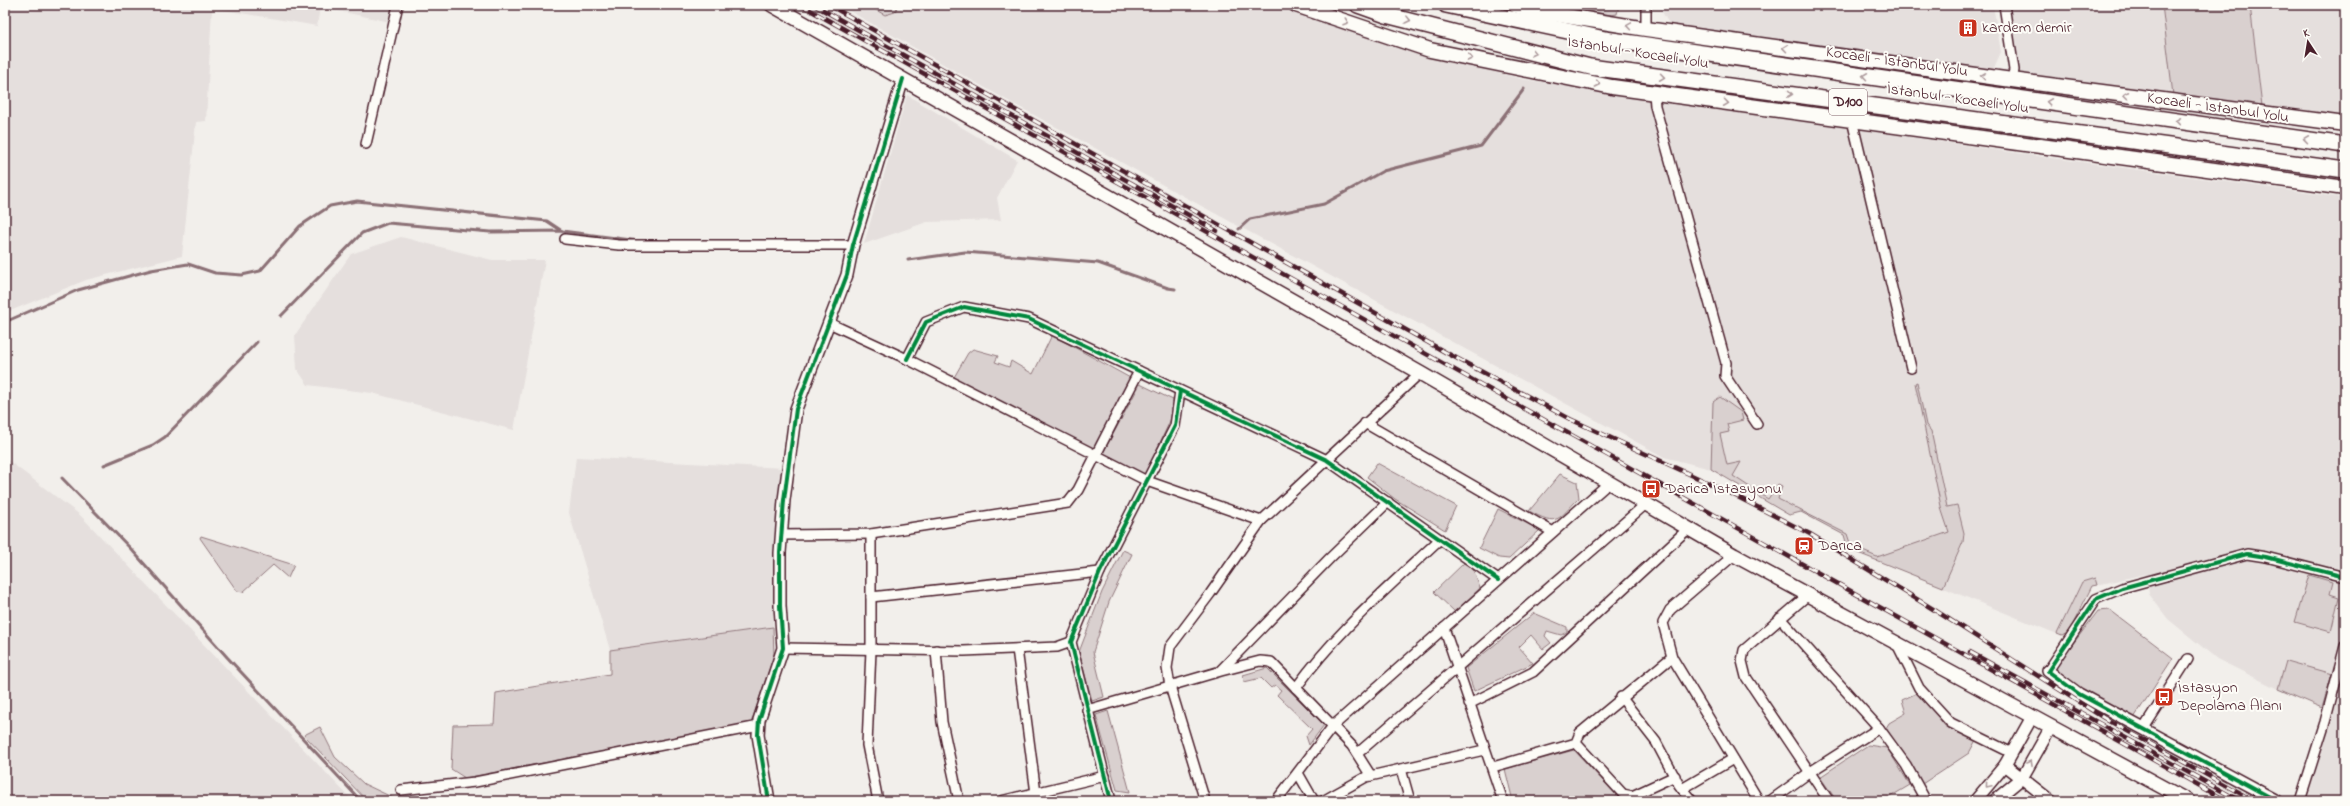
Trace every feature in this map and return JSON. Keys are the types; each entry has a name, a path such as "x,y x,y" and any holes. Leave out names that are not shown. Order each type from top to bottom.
{"highway":[{"name":"İstanbul - Kocaeli Yolu","path":"1358,5 1386,14 1590,67 2345,170"},
{"name":"Kocaeli - İstanbul Yolu","path":"1446,5 1605,39 2345,145"}],"main road":[{"path":"772,5 1420,373 1734,555 1898,646 2188,801"},
{"path":"1296,5 1430,50 1612,87 2345,188"},
{"path":"1515,5 1535,10 1646,29 2012,80 2345,124"}],"street":[{"path":"366,144 398,5"},
{"path":"1646,5 1646,29"},
{"path":"2004,5 2014,70 2012,80"},
{"path":"769,801 758,736 759,726 777,663 783,648 780,606 782,535 788,466 796,409 847,275 853,245 903,79"},
{"path":"1654,93 1655,106 1726,363 1725,376 1757,424"},
{"path":"1852,120 1910,368"},
{"path":"565,240 619,245 853,245"},
{"path":"907,359 926,322 964,307 1029,319 1327,460 1498,580"},
{"path":"829,323 907,359 1147,482 1261,521"},
{"path":"782,535 871,534 1068,503 1078,490 1139,371"},
{"path":"1205,801 1170,686 1167,668 1170,648 1261,521 1420,373"},
{"path":"1111,801 1071,642 1100,572 1175,426 1180,391"},
{"path":"1365,423 1553,532"},
{"path":"1276,801 1333,726 1610,482"},
{"path":"1221,671 1388,502"},
{"path":"1358,753 1457,666 1647,504"},
{"path":"1469,704 1533,672 1689,528"},
{"path":"871,534 871,650 867,745 878,801"},
{"path":"1296,688 1320,655 1343,630 1440,539"},
{"path":"2277,801 2079,694 2048,671 2096,599 2122,588 2247,554 2266,557 2345,577"},
{"path":"1734,555 1670,610 1663,623 1672,657 1759,801"},
{"path":"871,597 1100,572"},
{"path":"1808,595 1744,650 1742,661 1746,677 1829,801"},
{"path":"1780,618 1879,728 1906,765 1926,801"},
{"path":"1444,628 1484,750 1494,768 1503,801"},
{"path":"783,648 871,650 1017,649 1057,648 1071,642"},
{"path":"1898,646 1919,688 1951,723 2012,753"},
{"path":"2300,801 2325,722 2345,646"},
{"path":"1017,649 1036,797"},
{"path":"936,650 942,722 959,801"},
{"path":"1576,743 1580,733 1621,697 1672,657"},
{"path":"2144,728 2188,659"},
{"path":"1087,710 1221,671 1260,661 1271,662 1358,753 1371,776"},
{"path":"1621,697 1656,742 1682,789 1692,801"},
{"path":"1975,801 2005,765 2032,717"},
{"path":"400,790 475,782 759,726"},
{"path":"1994,801 2022,778 2051,727"},
{"path":"1770,801 1810,772 1879,728"},
{"path":"1494,768 1576,743"},
{"path":"1576,743 1623,794 1632,796 1675,776"},
{"path":"1323,801 1371,776 1484,750"},
{"path":"1682,789 1733,759"},
{"path":"2005,765 2051,801"},
{"path":"1401,769 1410,801"},
{"path":"1298,772 1314,801"},
{"path":"1001,801 1036,797 1105,776"}],"shaded area":[{"path":"5,5 396,5 395,23 320,7 317,26 212,8 206,121 196,122 182,256 86,280 5,313"},
{"path":"839,5 1289,5 1398,47 1522,79 2024,154 2345,198 2345,801 2310,801 2308,796 2334,713 2278,689 2217,659 2168,619 2149,594 2146,574 2097,585 2095,578 2082,582 2057,634 1848,549 1844,535 1801,512 1789,515 1711,469 1664,457 1012,103"},
{"path":"867,5 898,5 895,12 885,15"},
{"path":"1553,5 1619,5 1617,14 1611,15"},
{"path":"1658,5 1993,5 2001,52 1993,70 1671,27"},
{"path":"2009,5 2162,5 2173,95 2024,75 2019,71"},
{"path":"2162,5 2250,5 2262,106 2173,95"},
{"path":"2250,5 2345,5 2345,116 2262,106"},
{"path":"907,95 1017,160 997,198 1001,220 927,222 864,244"},
{"path":"401,237 492,260 545,260 514,430 372,393 308,385 297,369 295,335 351,254"},
{"path":"1052,335 1132,379 1095,450 953,379 968,353 973,349 998,356 995,362 1009,367 1011,361 1033,374"},
{"path":"1917,382 1926,425 1931,431 1947,507 1957,505 1964,533 1963,542 1943,587 1848,549 1844,535 1801,512 1789,515 1711,469 1713,402 1720,397 1741,412 1743,420 1727,424 1729,432 1720,434 1727,465 1741,462 1733,476 1768,499 1778,484 1782,486 1778,499 1847,534 1851,546 1877,557 1949,532 1942,511 1915,383"},
{"path":"1140,384 1175,401 1170,421 1145,475 1103,453"},
{"path":"576,457 783,468 773,627 610,650 569,513"},
{"path":"5,458 80,515 353,801 5,801"},
{"path":"1377,463 1456,506 1445,530 1395,499 1367,477"},
{"path":"1560,474 1577,482 1579,498 1557,519 1546,519 1529,511"},
{"path":"1498,509 1540,530 1509,559 1499,558 1479,548"},
{"path":"201,536 294,565 288,578 273,565 243,592 237,591 200,538"},
{"path":"1123,550 1132,554 1109,602 1093,652 1104,697 1092,701 1079,652 1102,592"},
{"path":"1465,562 1473,569 1480,588 1455,612 1434,592"},
{"path":"2309,575 2333,582 2330,594 2339,597 2331,632 2295,622"},
{"path":"2095,578 2097,585 2092,586 2069,632 2062,636 2057,634 2082,582"},
{"path":"2110,610 2173,658 2134,718 2057,675 2056,666 2098,611"},
{"path":"1534,613 1567,627 1567,632 1561,635 1547,631 1545,636 1551,643 1543,649 1531,635 1519,647 1533,663 1474,691 1466,668"},
{"path":"773,627 774,655 751,723 465,778 451,769 453,725 494,724 496,693 610,674 610,650"},
{"path":"2286,661 2332,674 2322,708 2278,689"},
{"path":"1267,668 1324,725 1309,745 1306,736 1312,729 1277,695 1281,690 1275,685 1271,688 1261,678 1244,682 1243,675"},
{"path":"1919,692 1945,726 1976,740 1969,753 1922,784 1886,728 1889,723 1906,713 1902,700"},
{"path":"1108,711 1130,792 1117,790 1096,715"},
{"path":"320,727 335,757 364,784 400,801 367,801 304,735"},
{"path":"1868,745 1887,748 1910,785 1883,801 1837,801 1820,777"},
{"path":"1574,750 1622,801 1513,801 1505,769"}],"waterway":[{"path":"1239,229 1250,219 1324,204 1383,171 1481,146 1524,89"},
{"path":"5,322 78,290 151,270 188,264 215,273 242,275 260,271 300,226 330,206 357,201 547,221 562,231"},
{"path":"281,316 362,233 388,223 490,232 562,231 639,241"},
{"path":"908,260 965,252 1098,263 1168,288 1175,289"},
{"path":"104,465 153,445 165,437 257,342"},
{"path":"62,478 131,549 227,657 361,801"}],"railway":[{"path":"801,5 2227,801"},
{"path":"814,5 1217,231"},
{"path":"829,5 1445,352 1570,419 1726,491 1810,534 1933,609 2104,718 2254,801"},
{"path":"1970,652 2240,801"}],"cycle path":[{"path":"769,801 758,735 759,720 783,648 780,606 780,553 784,500 796,409 847,275 853,245 903,79"},
{"path":"907,359 926,322 964,307 1029,319 1327,460 1498,580"},
{"path":"1111,801 1071,642 1100,572 1175,426 1180,391"},
{"path":"2277,801 2079,694 2048,671 2096,599 2122,588 2247,554 2266,557 2345,577"}],"place":[{"name":"kardem demir","path":"1968,28"},
{"name":"Darica İstasyonu","path":"1651,489"},
{"name":"Darıca","path":"1804,546"},
{"name":"İstasyon Depolama Alanı","path":"2164,697"}]}
